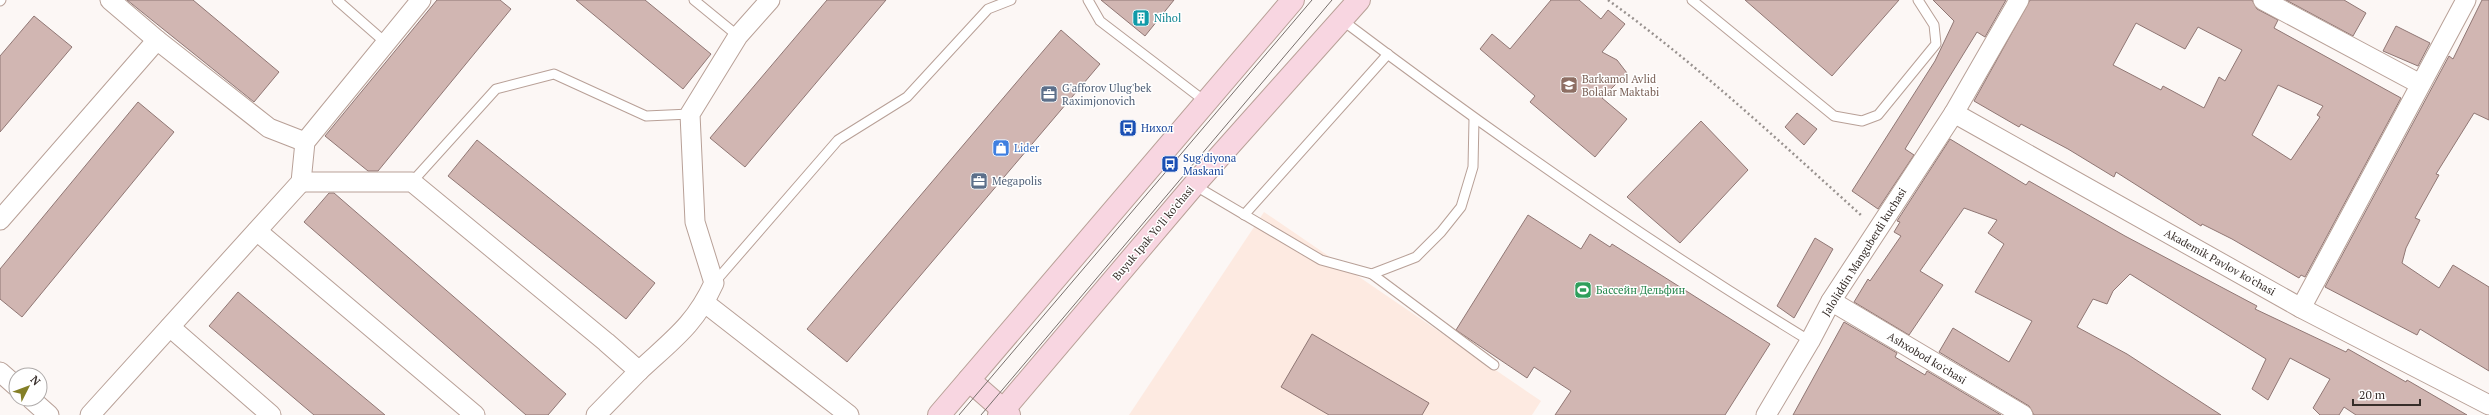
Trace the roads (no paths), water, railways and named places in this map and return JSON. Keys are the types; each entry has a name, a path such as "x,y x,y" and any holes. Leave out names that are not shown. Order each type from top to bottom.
{"main road":[{"path":"939,415 1293,0"},
{"name":"Buyuk Ipak Yo'li ko'chasi","path":"1004,413 1194,186 1359,0"},
{"path":"969,380 1004,413"}],"street":[{"path":"110,0 157,40 269,128 305,142"},
{"path":"90,415 301,182 305,142 421,0"},
{"path":"596,415 639,371 692,322 714,283 694,222 690,114 738,36 770,0"},
{"name":"Jaloliddin Manguberdi kuchasi","path":"1766,415 1810,341 1831,301 1954,113 2019,0"},
{"path":"2263,0 2420,84"},
{"path":"2301,308 2466,0"},
{"path":"0,220 157,40"},
{"name":"Akademik Pavlov ko'chasi","path":"1954,113 2301,308 2489,405"},
{"path":"301,182 412,182 639,371"},
{"path":"257,231 476,415"},
{"name":"Ashxobod ko'chasi","path":"1831,301 2023,415"},
{"path":"704,303 849,415"},
{"path":"170,327 271,415"},
{"path":"0,372 8,379"},
{"path":"40,407 49,415"}],"lane":[{"path":"337,0 386,44"},
{"path":"694,0 738,36"},
{"path":"714,283 838,140 907,97 988,9 1012,0"},
{"path":"1088,0 1100,21 1206,102"},
{"path":"1692,0 1834,116 1862,121 1878,115 1936,44 1934,25 1918,0"},
{"path":"1342,20 1474,119 1740,298 1810,341"},
{"path":"1244,215 1388,54"},
{"path":"412,182 496,89 554,74 646,116 690,114"},
{"path":"1372,274 1416,257 1461,207 1473,167 1474,119"},
{"path":"1194,186 1321,260 1372,274 1494,365"}],"tram line":[{"path":"959,415 1312,0"},
{"path":"981,415 1332,0"}],"place":[{"name":"Nihol","path":"1141,18"},
{"name":"Barkamol Avlid Bolalar Maktabi","path":"1569,85"},
{"name":"G'afforov Ulug'bek Raximjonovich","path":"1049,94"},
{"name":"Нихол","path":"1128,128"},
{"name":"Lider","path":"1001,148"},
{"name":"Sug'diyona Maskani","path":"1170,164"},
{"name":"Megapolis","path":"979,181"},
{"name":"Бассейн Дельфин","path":"1583,290"}]}
